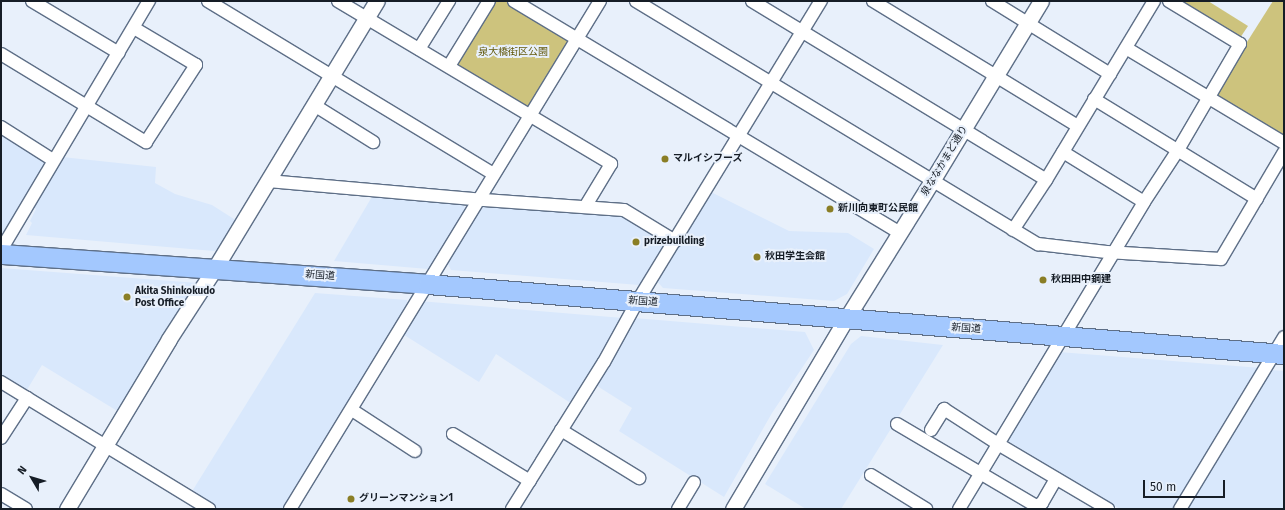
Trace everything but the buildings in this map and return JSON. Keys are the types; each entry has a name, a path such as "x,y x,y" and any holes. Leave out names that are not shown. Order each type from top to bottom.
{"main road":[{"name":"新国道","path":"1,254 428,284 1279,354"}],"street":[{"path":"32,1 119,53"},
{"path":"1,250 53,160 149,1"},
{"path":"208,1 494,174"},
{"path":"338,1 611,164 585,207"},
{"path":"66,509 169,339 215,268 377,1"},
{"path":"419,49 449,1"},
{"path":"449,66 489,1"},
{"path":"514,1 900,234"},
{"path":"290,509 352,410 600,1"},
{"path":"636,1 1038,244 1114,252 1221,258 1284,152"},
{"path":"752,1 1046,180"},
{"path":"514,508 604,362 637,302 772,84 821,1"},
{"path":"873,1 1078,126"},
{"path":"992,1 1110,74"},
{"name":"泉ななかまど通り","path":"733,509 846,319 900,234 1041,1"},
{"path":"1013,230 1046,180 1154,1"},
{"path":"959,509 1144,202 1178,150 1240,44 1169,1"},
{"path":"1,54 146,142 196,65 134,28"},
{"path":"1126,48 1284,143"},
{"path":"1094,99 1257,199"},
{"path":"314,105 373,142"},
{"path":"1,128 53,160"},
{"path":"1063,152 1144,202"},
{"path":"268,181 624,210 674,241"},
{"path":"1180,509 1279,354 1284,337"},
{"path":"1,382 208,509"},
{"path":"1,438 27,398"},
{"path":"930,430 944,409 998,444 1108,509"},
{"path":"352,410 415,451"},
{"path":"897,424 979,474 1036,506 1042,503 1056,479"},
{"path":"561,430 639,478"},
{"path":"453,434 530,481"},
{"path":"871,475 926,509"},
{"path":"678,509 694,482"},
{"path":"1,494 26,509"}],"shaded area":[{"path":"1,130 48,163 7,230 1,233"},
{"path":"62,157 156,167 155,183 175,194 212,205 237,221 219,249 214,251 26,235 32,223 30,221 36,209 33,207"},
{"path":"709,191 789,231 848,233 874,249 847,294 834,301 663,288 656,280"},
{"path":"373,195 462,202 467,212 435,266 428,269 334,261"},
{"path":"485,204 624,215 665,240 667,246 643,283 639,285 451,270 447,262 480,208"},
{"path":"1,268 198,283 119,412 42,365 25,393 1,378"},
{"path":"315,293 407,300 407,309 288,509 218,509 191,493"},
{"path":"419,301 623,318 572,404 496,354 479,382 401,333"},
{"path":"634,318 805,332 814,350 772,413 724,497 619,431 632,408 594,384"},
{"path":"861,336 943,345 841,509 806,509 765,484 851,344"},
{"path":"1059,352 1261,368 1175,509 1120,509 1006,440"},
{"path":"1271,370 1284,371 1284,509 1187,509"}],"green space":[{"name":"泉大橋街区公園","path":"494,1 508,1 569,41 529,107 524,109 456,68 455,63"},
{"path":"1178,1 1208,1 1248,26 1240,38"},
{"path":"1273,1 1284,2 1284,134 1281,135 1217,96 1216,91"}],"place":[{"name":"マルイシフーズ","path":"665,159"},
{"name":"新川向東町公民館","path":"830,209"},
{"name":"prizebuilding","path":"636,242"},
{"name":"秋田学生会館","path":"757,257"},
{"name":"秋田田中鋼建","path":"1043,280"},
{"name":"Akita Shinkokudo Post Office","path":"127,297"},
{"name":"グリーンマンション1","path":"351,499"}]}
